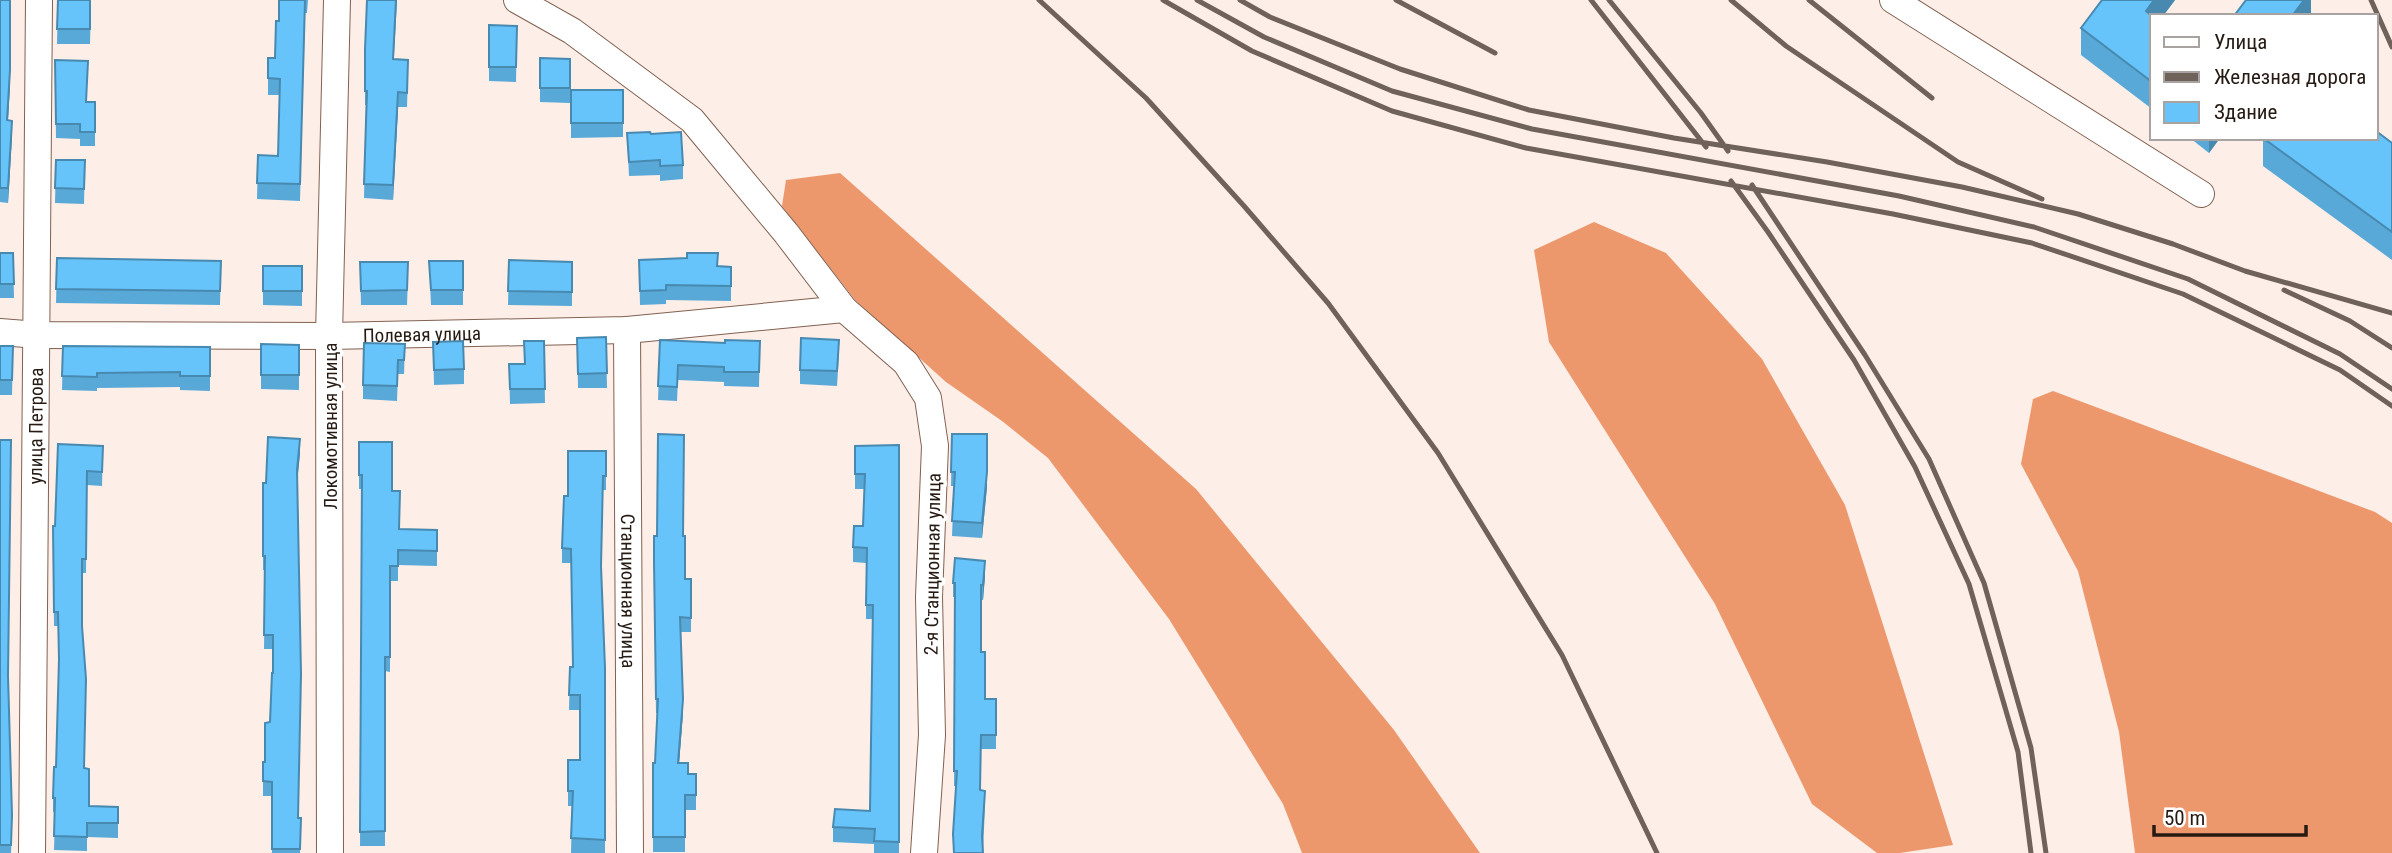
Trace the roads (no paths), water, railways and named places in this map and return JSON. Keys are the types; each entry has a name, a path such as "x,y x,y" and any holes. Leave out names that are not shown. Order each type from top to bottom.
{"street":[{"name":"улица Петрова","path":"32,853 39,0"},
{"name":"Локомотивная улица","path":"330,853 329,336 337,0"},
{"name":"2-я Станционная улица","path":"517,0 572,31 692,120 786,233 844,309 906,363 928,398 935,446 929,597 932,735 925,853"},
{"path":"1893,0 2201,194"},
{"name":"Полевая улица","path":"0,332 38,335 329,336 627,330 844,309"},
{"name":"Станционная улица","path":"627,330 630,853"}],"railway":[{"path":"1039,0 1146,98 1244,206 1328,303 1438,453 1562,655 1657,853"},
{"path":"1163,0 1252,51 1392,111 1526,148 1893,214 2032,243 2183,294 2340,370 2392,406"},
{"path":"1197,0 1264,37 1392,91 1532,129 1899,196 2034,227 2188,279 2340,354 2392,389"},
{"path":"1240,0 1270,17 1400,69 1529,110 1674,138 1962,187 2078,214 2173,244 2245,271 2392,313"},
{"path":"1396,0 1495,53"},
{"path":"1591,0 1706,147"},
{"path":"1609,0 1701,113 1728,151"},
{"path":"1731,0 1786,46 1958,162 2042,199"},
{"path":"1809,0 1932,98"},
{"path":"2371,0 2377,14"},
{"path":"2378,16 2392,47"},
{"path":"1731,181 1854,360 1915,467 1969,584 2018,752 2031,853"},
{"path":"1752,185 1865,355 1929,459 1984,583 2031,748 2046,853"},
{"path":"2284,290 2350,321 2392,348"}]}
